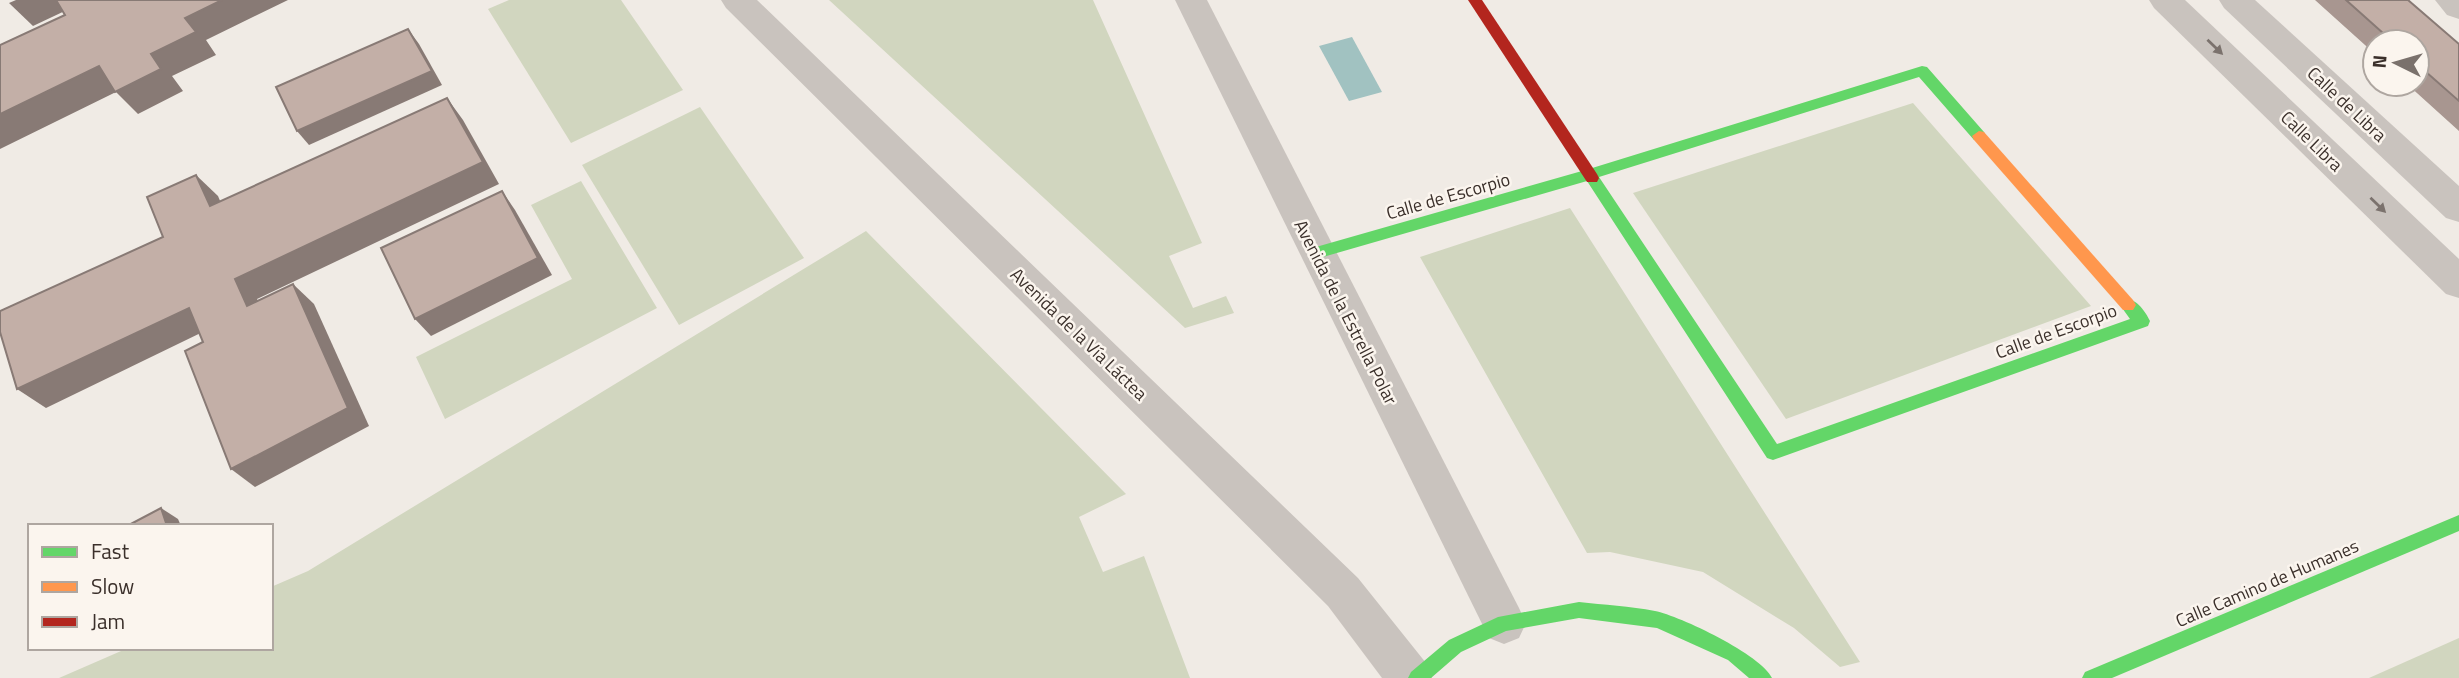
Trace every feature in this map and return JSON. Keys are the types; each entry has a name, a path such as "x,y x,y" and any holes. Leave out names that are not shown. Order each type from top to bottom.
{"street":[{"name":"Avenida de la Vía Láctea","path":"737,0 1343,592 1410,678"},
{"name":"Avenida de la Estrella Polar","path":"1191,0 1504,622"},
{"name":"Calle de Escorpio","path":"1316,253 1589,175 1922,71 2142,321 1773,453 1589,175 1475,0"},
{"name":"Calle Libra","path":"2165,0 2459,283"},
{"name":"Calle de Libra","path":"2235,0 2459,208"},
{"path":"2451,0 2459,7"},
{"name":"Calle Camino de Humanes","path":"2091,678 2459,523"},
{"path":"1417,678 1455,646 1504,622 1579,610 1658,620 1734,654 1763,678"}],"green space":[{"path":"509,0 621,0 683,90 571,143 488,9"},
{"path":"829,0 1093,0 1202,243 1169,256 1193,308 1226,296 1234,313 1185,328"},
{"path":"1913,103 2091,306 1786,419 1633,193"},
{"path":"700,107 804,258 679,325 582,165"},
{"path":"581,181 657,308 445,419 416,357 572,279 531,205"},
{"path":"1570,208 1860,662 1840,667 1794,628 1703,572 1610,552 1587,553 1420,257"},
{"path":"866,231 1126,494 1079,517 1103,572 1144,556 1190,678 59,678 123,650 273,650 273,586 308,571"},
{"path":"2459,638 2459,678 2369,678"}],"water":[{"path":"1352,37 1382,92 1349,101 1319,46"}],"building":[{"path":"56,0 222,0 185,18 196,32 151,54 161,69 115,92 99,66 0,114 0,45 65,15"},
{"path":"2346,0 2408,0 2459,44 2459,101 2431,76 2431,28 2377,28"},
{"path":"408,29 432,71 297,131 276,87"},
{"path":"447,98 483,162 235,279 247,306 293,284 348,408 231,469 185,351 203,342 189,308 17,389 0,332 0,311 163,237 147,197 196,175 210,206"},
{"path":"502,191 538,258 415,319 381,248"},
{"path":"161,508 166,524 131,524"}],"traffic: fast":[{"path":"1316,253 1589,175 1922,71 1979,136"},
{"path":"1592,178 1773,453 2142,321 2128,305"},
{"path":"2091,678 2459,523"},
{"path":"1417,678 1455,646 1504,623 1579,610 1658,620 1734,654 1763,678"}],"traffic: slow":[{"path":"1979,136 2128,305"}],"traffic: jam":[{"path":"1475,0 1592,178"}]}
